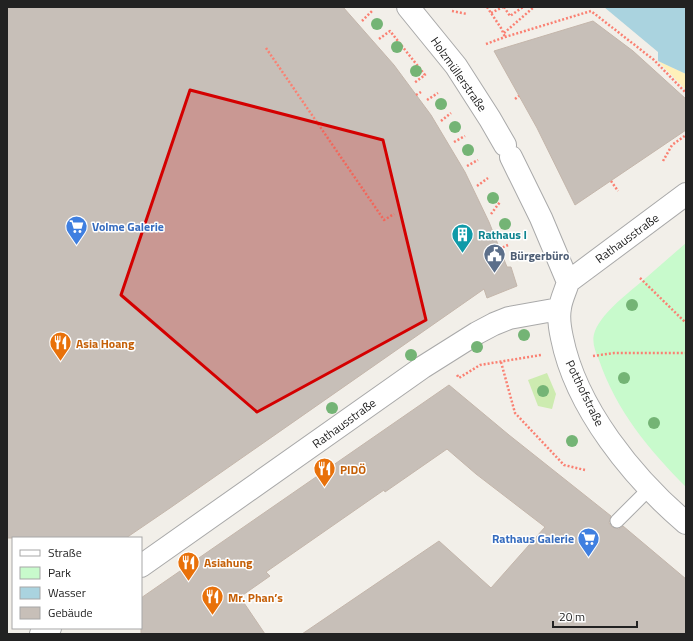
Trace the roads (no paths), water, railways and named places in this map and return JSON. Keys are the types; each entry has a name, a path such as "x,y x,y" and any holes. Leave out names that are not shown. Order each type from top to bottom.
{"street":[{"name":"Holzmüllerstraße","path":"408,7 456,66 490,119 508,151 541,218 568,282"},
{"name":"Rathausstraße","path":"568,282 686,194"},
{"name":"Potthofstraße","path":"568,282 559,309 560,326 567,357 588,404 606,435 649,489 686,522"},
{"name":"Rathausstraße","path":"142,565 422,366 476,332 494,324 523,315 559,309"}],"lane":[{"path":"617,520 649,489"}],"water":[{"path":"604,7 686,7 686,74 658,61 658,52"}],"place":[{"name":"Volme Galerie","path":"76,246"},
{"name":"Rathaus I","path":"463,254"},
{"name":"Bürgerbüro","path":"495,274"},
{"name":"Asia Hoang","path":"60,362"},
{"name":"PIDÖ","path":"324,488"},
{"name":"Rathaus Galerie","path":"589,558"},
{"name":"Asiahung","path":"189,582"},
{"name":"Mr. Phan’s","path":"213,616"}]}
